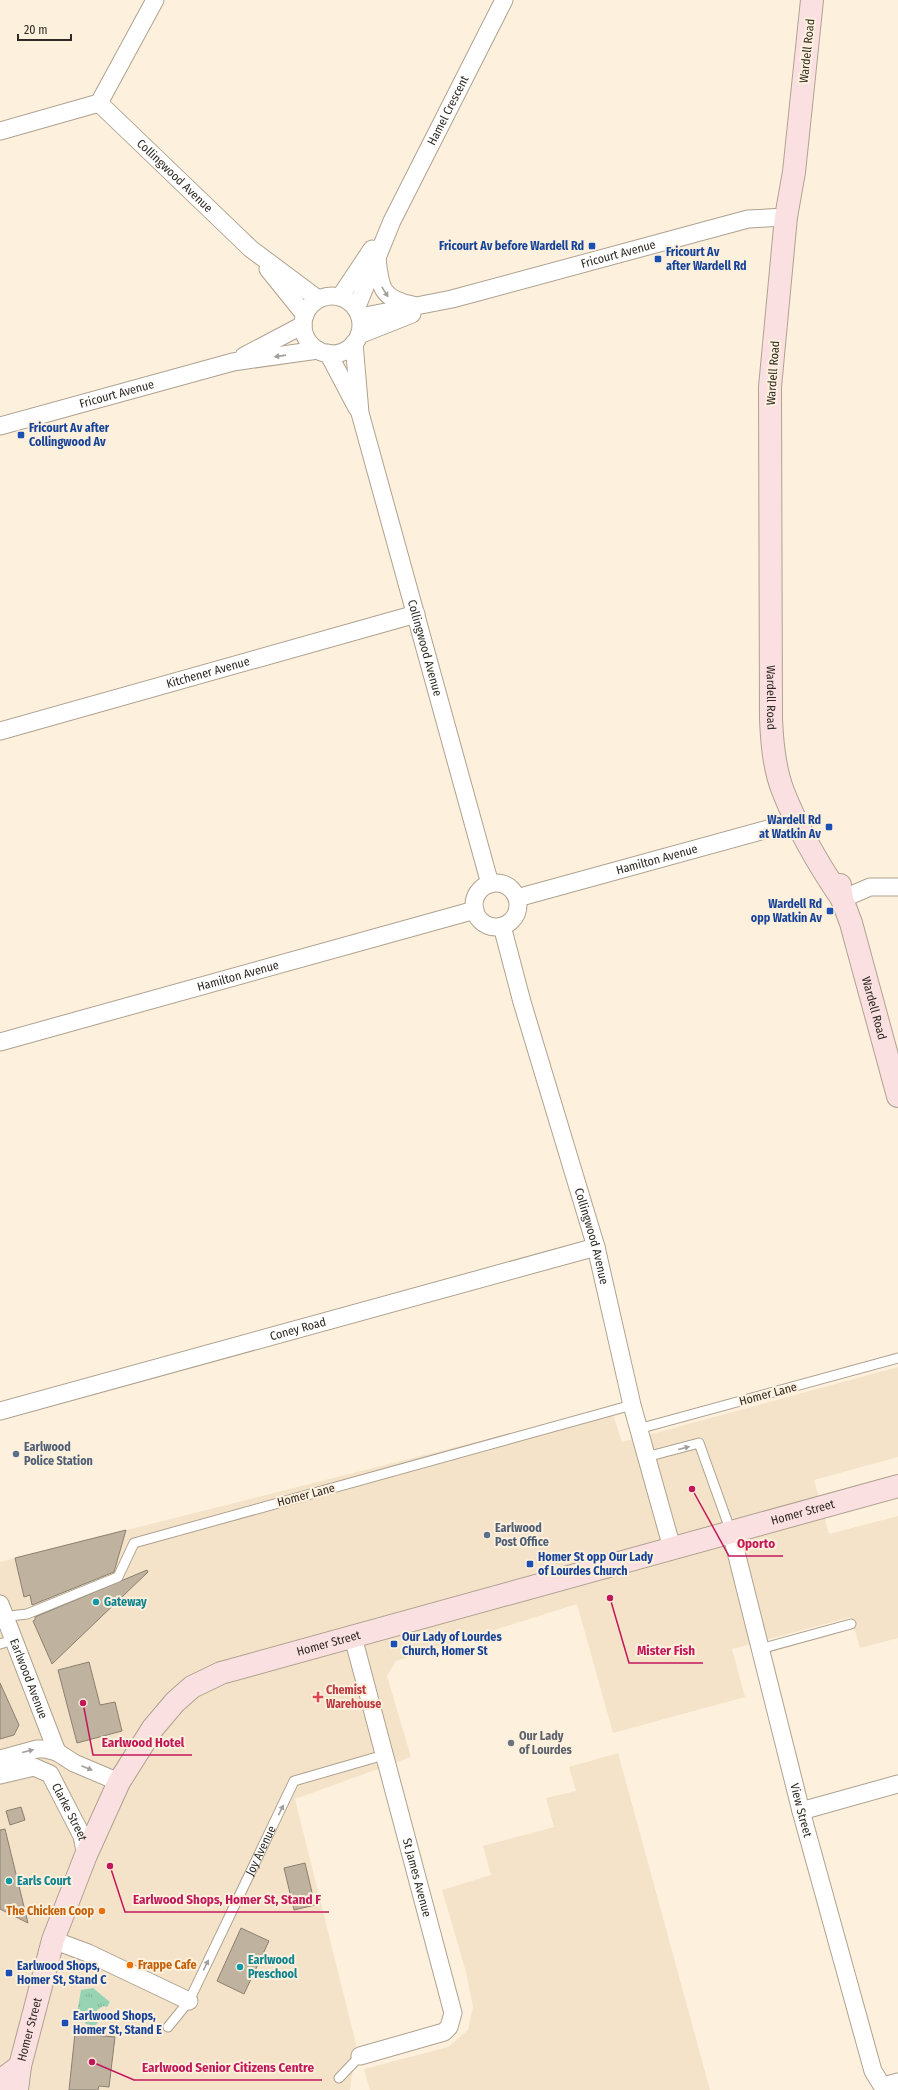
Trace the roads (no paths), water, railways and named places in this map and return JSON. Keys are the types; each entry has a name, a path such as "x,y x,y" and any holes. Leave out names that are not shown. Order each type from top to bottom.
{"street":[{"path":"0,131 99,103 155,0"},
{"name":"Hamel Crescent","path":"358,313 392,220 504,0"},
{"name":"Wardell Road","path":"812,0 794,172 786,217 770,387 772,749 782,790 797,821 842,899 851,923 898,1096"},
{"name":"Collingwood Avenue","path":"99,103 251,249 318,299"},
{"name":"Fricourt Avenue","path":"358,313 452,299 748,219 786,217"},
{"name":"Hamel Crescent","path":"340,297 392,220"},
{"name":"Collingwood Avenue","path":"251,249 304,320"},
{"name":"Hamel Crescent","path":"377,258 381,285 385,293 396,301 416,305"},
{"path":"329,296 340,297 350,302 358,313 361,326 357,339 347,349 338,353 323,352 307,340 304,320 310,306 318,299 329,296"},
{"name":"Fricourt Avenue","path":"357,339 452,299"},
{"name":"Fricourt Avenue","path":"233,362 304,320"},
{"name":"Collingwood Avenue","path":"357,339 360,413 490,884"},
{"name":"Collingwood Avenue","path":"323,352 360,413"},
{"name":"Fricourt Avenue","path":"0,426 233,362 323,352"},
{"name":"Kitchener Avenue","path":"0,731 416,614"},
{"name":"Wardell Road","path":"772,749 795,785 839,874 842,899"},
{"name":"Hamilton Avenue","path":"517,898 797,821"},
{"path":"497,883 510,887 517,898 517,912 513,918 502,926 488,925 477,916 475,910 476,897 479,891 490,884 497,883"},
{"path":"842,899 870,887 898,887"},
{"name":"Hamilton Avenue","path":"0,1042 475,910"},
{"name":"Collingwood Avenue","path":"502,926 522,1002 596,1247 638,1429 672,1548"},
{"name":"Coney Road","path":"0,1411 596,1247"},
{"name":"Homer Street","path":"17,2090 20,2066 53,1940 86,1855 119,1782 153,1728 174,1702 192,1687 222,1672 898,1486"},
{"name":"View Street","path":"731,1532 802,1811 873,2071 881,2084 887,2085 898,2082"},
{"name":"Earlwood Avenue","path":"1,1613 6,1642 57,1752"},
{"name":"St James Avenue","path":"353,1636 453,2013 449,2027 444,2032 360,2056"},
{"path":"0,1758 37,1749 57,1752 74,1763 119,1782"},
{"name":"Clarke Street","path":"0,1775 34,1767 50,1774 82,1836 86,1855"},
{"path":"802,1811 898,1784"},
{"path":"53,1940 88,1953 189,2001"},
{"path":"0,2081 20,2066 28,2090"}],"lane":[{"name":"Homer Lane","path":"638,1429 898,1358"},
{"name":"Homer Lane","path":"1,1613 27,1614 118,1577 134,1543 632,1405"},
{"path":"646,1457 699,1444 731,1532"},
{"path":"760,1649 851,1624"},
{"name":"Joy Avenue","path":"168,2027 189,2001 294,1781 384,1755"},
{"path":"339,2078 360,2056"}],"place":[{"name":"Fricourt Av before Wardell Rd","path":"592,246"},
{"name":"Fricourt Av after Wardell Rd","path":"658,259"},
{"name":"Fricourt Av after Collingwood Av","path":"21,435"},
{"name":"Wardell Rd at Watkin Av","path":"829,827"},
{"name":"Wardell Rd opp Watkin Av","path":"830,911"},
{"name":"Earlwood Police Station","path":"16,1454"},
{"name":"Oporto","path":"692,1489"},
{"name":"Earlwood Post Office","path":"487,1535"},
{"name":"Homer St opp Our Lady of Lourdes Church","path":"530,1564"},
{"name":"Mister Fish","path":"610,1598"},
{"name":"Gateway","path":"96,1602"},
{"name":"Our Lady of Lourdes Church, Homer St","path":"394,1644"},
{"name":"Chemist Warehouse","path":"318,1697"},
{"name":"Earlwood Hotel","path":"83,1703"},
{"name":"Our Lady of Lourdes","path":"511,1743"},
{"name":"Earlwood Shops, Homer St, Stand F","path":"110,1866"},
{"name":"Earls Court","path":"9,1881"},
{"name":"The Chicken Coop","path":"102,1911"},
{"name":"Frappe Cafe","path":"130,1965"},
{"name":"Earlwood Preschool","path":"240,1967"},
{"name":"Earlwood Shops, Homer St, Stand C","path":"9,1973"},
{"name":"Earlwood Shops, Homer St, Stand E","path":"65,2023"},
{"name":"Earlwood Senior Citizens Centre","path":"92,2062"}]}
